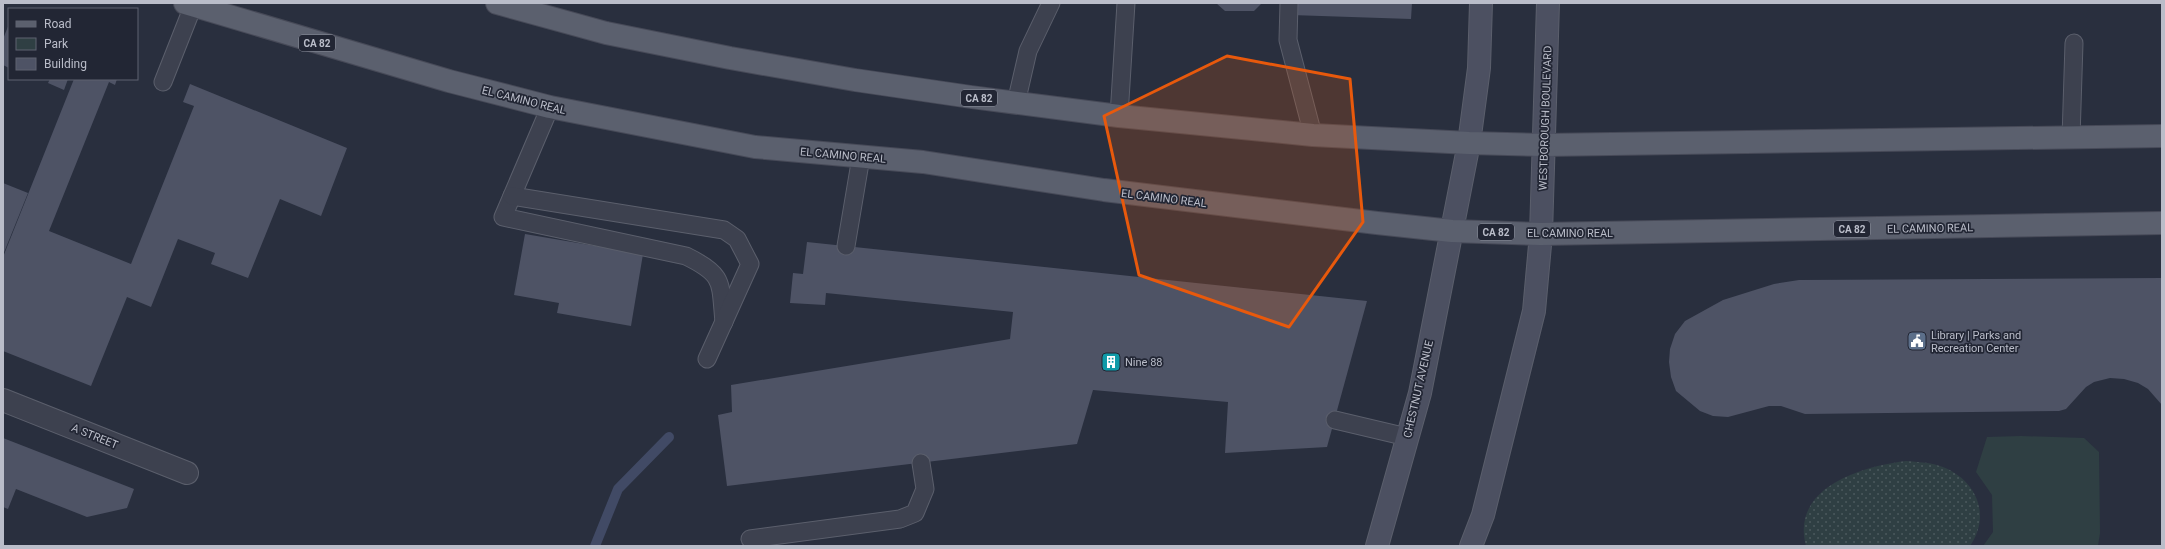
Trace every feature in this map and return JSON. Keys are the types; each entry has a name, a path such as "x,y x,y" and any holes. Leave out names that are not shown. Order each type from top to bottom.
{"main road":[{"name":"CA 82","path":"497,3 606,32 730,58 855,80 1119,116 1314,135 1469,143 1544,145 2162,136"},
{"path":"1452,231 1469,143 1479,68 1481,3"},
{"name":"WESTBOROUGH BOULEVARD","path":"1541,234 1548,3"},
{"name":"EL CAMINO REAL","path":"189,4 449,81 550,107 755,147 923,162 1104,190 1452,231 1541,234 2162,223"},
{"name":"CHESTNUT AVENUE","path":"1377,546 1420,393 1452,231"},
{"path":"1471,546 1483,515 1534,311 1541,234"}],"street":[{"name":"A STREET","path":"3,400 187,473"}],"lane":[{"path":"1016,103 1028,51 1051,3"},
{"path":"1119,116 1126,3"},
{"path":"1289,3 1288,40 1314,135"},
{"path":"163,82 189,4"},
{"path":"2071,138 2074,43"},
{"path":"550,107 503,217 686,256 706,266 720,282 724,322"},
{"path":"846,246 861,157"},
{"path":"512,196 724,230 737,239 750,264 707,359"},
{"path":"1335,420 1407,438"},
{"path":"750,539 900,519 915,513 925,489 921,463"}],"highlighted area":[{"path":"1227,56 1350,79 1363,222 1289,327 1139,275 1104,116"}],"green space":[{"path":"2021,436 2084,438 2099,452 2100,533 2098,546 1983,546 1993,532 1992,495 1976,472 1987,437"},
{"path":"1906,461 1930,463 1947,469 1959,476 1968,485 1975,495 1979,507 1980,520 1977,533 1970,546 1806,546 1804,526 1809,509 1819,494 1834,483 1851,475 1870,468"}],"building":[{"path":"1216,3 1262,3 1254,11 1225,11"},
{"path":"1291,3 1412,3 1411,19 1291,15"},
{"path":"8,26 8,68 3,65 3,39"},
{"path":"50,80 68,80 64,90 48,83"},
{"path":"74,80 117,80 115,85 109,82 49,231 131,264 194,106 183,102 190,84 347,148 321,216 280,199 248,278 211,264 215,253 178,239 151,307 127,297 91,386 3,351 3,257"},
{"path":"3,183 28,193 3,255"},
{"path":"525,234 643,254 631,326 557,313 559,303 514,295"},
{"name":"Nine 88","path":"807,242 1367,301 1327,447 1225,453 1228,402 1093,390 1077,444 727,486 718,415 732,412 731,385 1010,339 1013,312 826,293 825,305 790,303 793,273 803,274"},
{"name":"Library | Parks and Recreation Center","path":"2162,278 2162,405 2148,389 2138,383 2124,379 2110,378 2094,382 2086,387 2066,409 2059,411 1805,414 1781,406 1769,406 1728,417 1713,416 1700,411 1676,391 1671,377 1669,362 1670,349 1675,334 1685,321 1723,300 1774,284 1799,280"},
{"path":"3,438 134,489 127,508 87,517 16,489 8,509 3,507"}],"waterway":[{"path":"595,546 618,489 669,437"}],"place":[{"name":"Library | Parks and Recreation Center","path":"1917,341"},
{"name":"Nine 88","path":"1111,362"}]}
